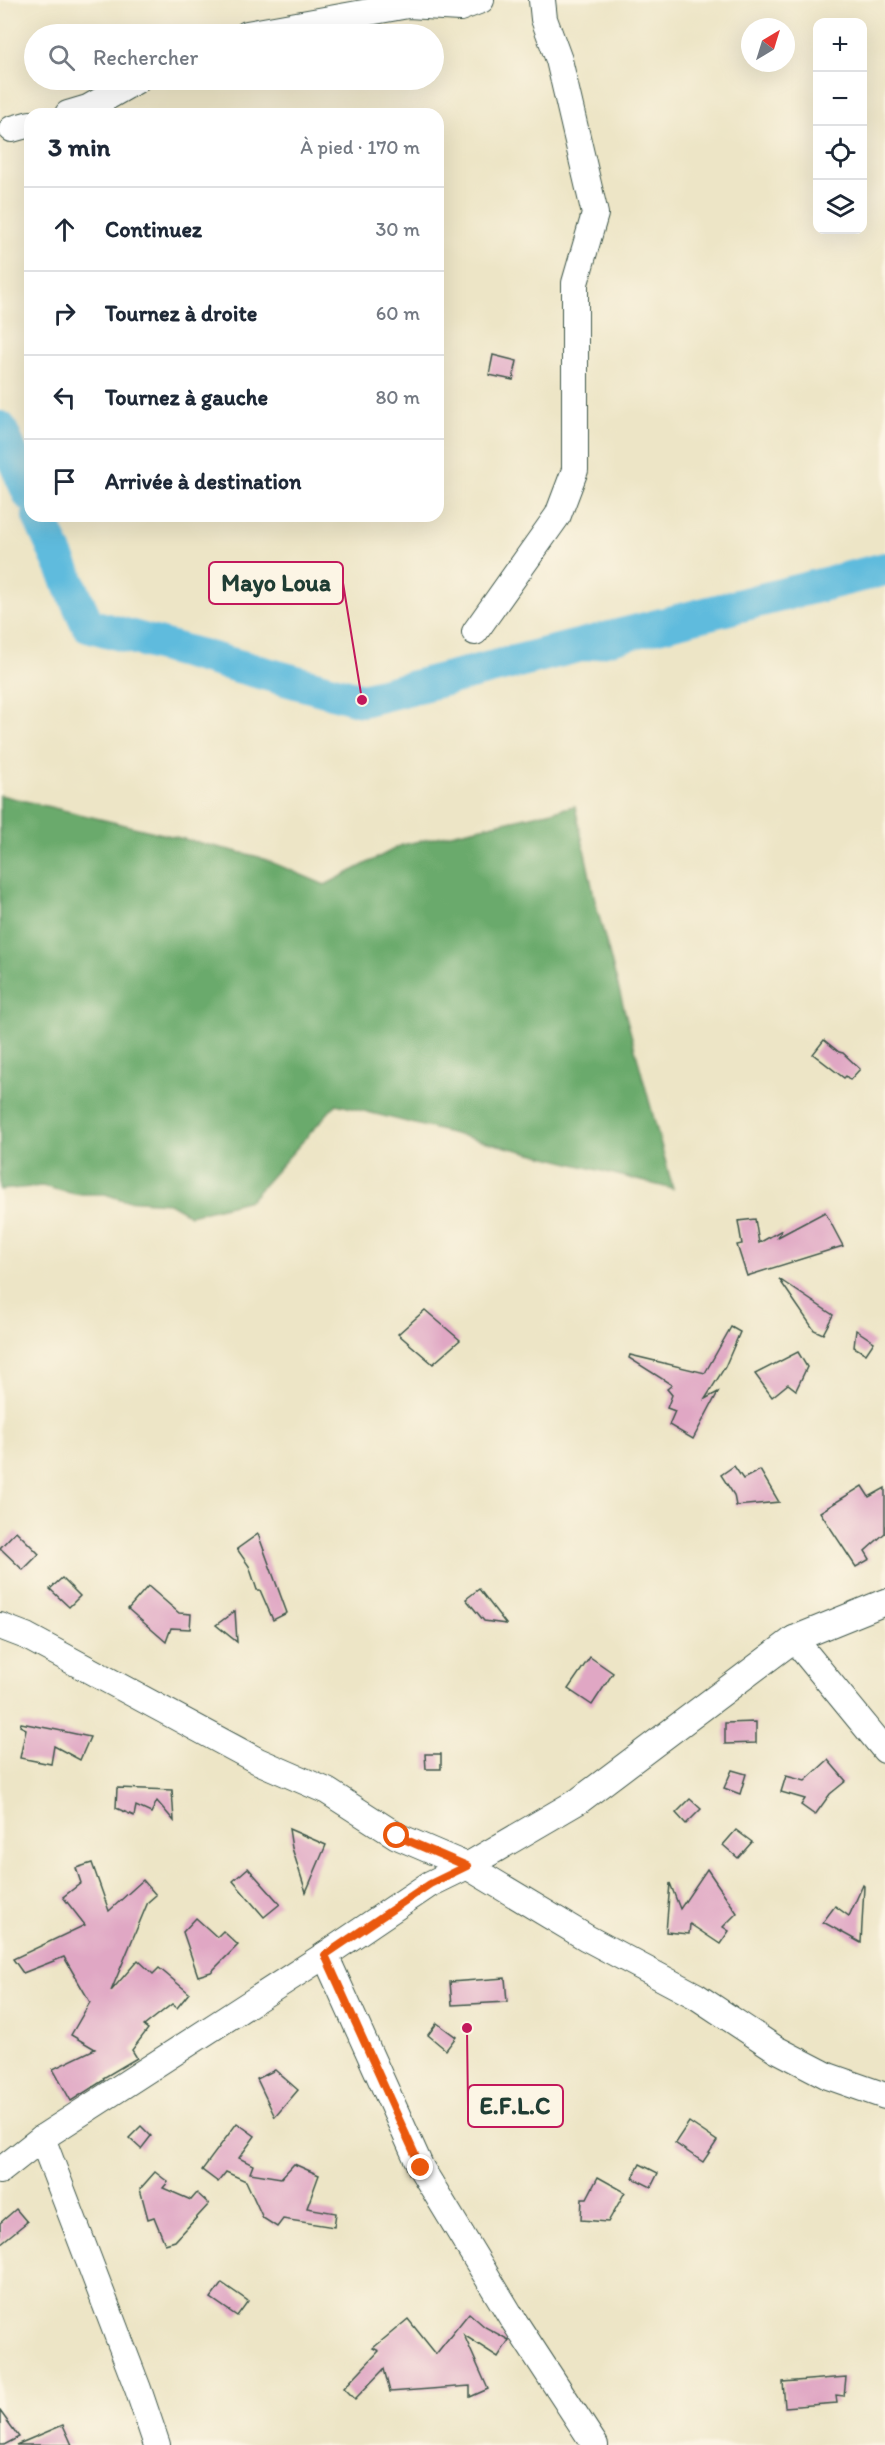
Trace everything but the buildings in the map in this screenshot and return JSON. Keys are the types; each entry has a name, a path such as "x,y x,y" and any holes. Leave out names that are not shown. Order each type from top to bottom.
{"street":[{"path":"303,24 408,5 460,8 481,0"},
{"path":"475,632 558,515 575,470 575,283 595,214 560,60 544,18 542,0"},
{"path":"88,108 120,90"},
{"path":"0,2171 42,2138 325,1955 430,1884 467,1866 580,1800 794,1639 885,1602"},
{"path":"0,1626 26,1636 258,1761 327,1791 397,1836 467,1866 587,1938 696,1996 776,2049 828,2076 885,2096"},
{"path":"794,1639 885,1750"},
{"path":"325,1955 421,2168 512,2318 595,2445"},
{"path":"42,2138 138,2389 157,2445"}],"green space":[{"path":"0,795 259,857 325,885 402,845 575,806 596,905 673,1189 336,1104 250,1200 190,1215 169,1203 123,1200 105,1194 75,1194 42,1186 0,1190"}],"waterway":[{"path":"0,428 24,482"},
{"path":"42,522 88,625 362,700 885,569"}],"place":[{"name":"Mayo Loua","path":"362,700"},
{"name":"E.F.L.C","path":"467,2028"}],"route":[{"path":"397,1836 467,1866 430,1884 325,1955 421,2168"}]}
